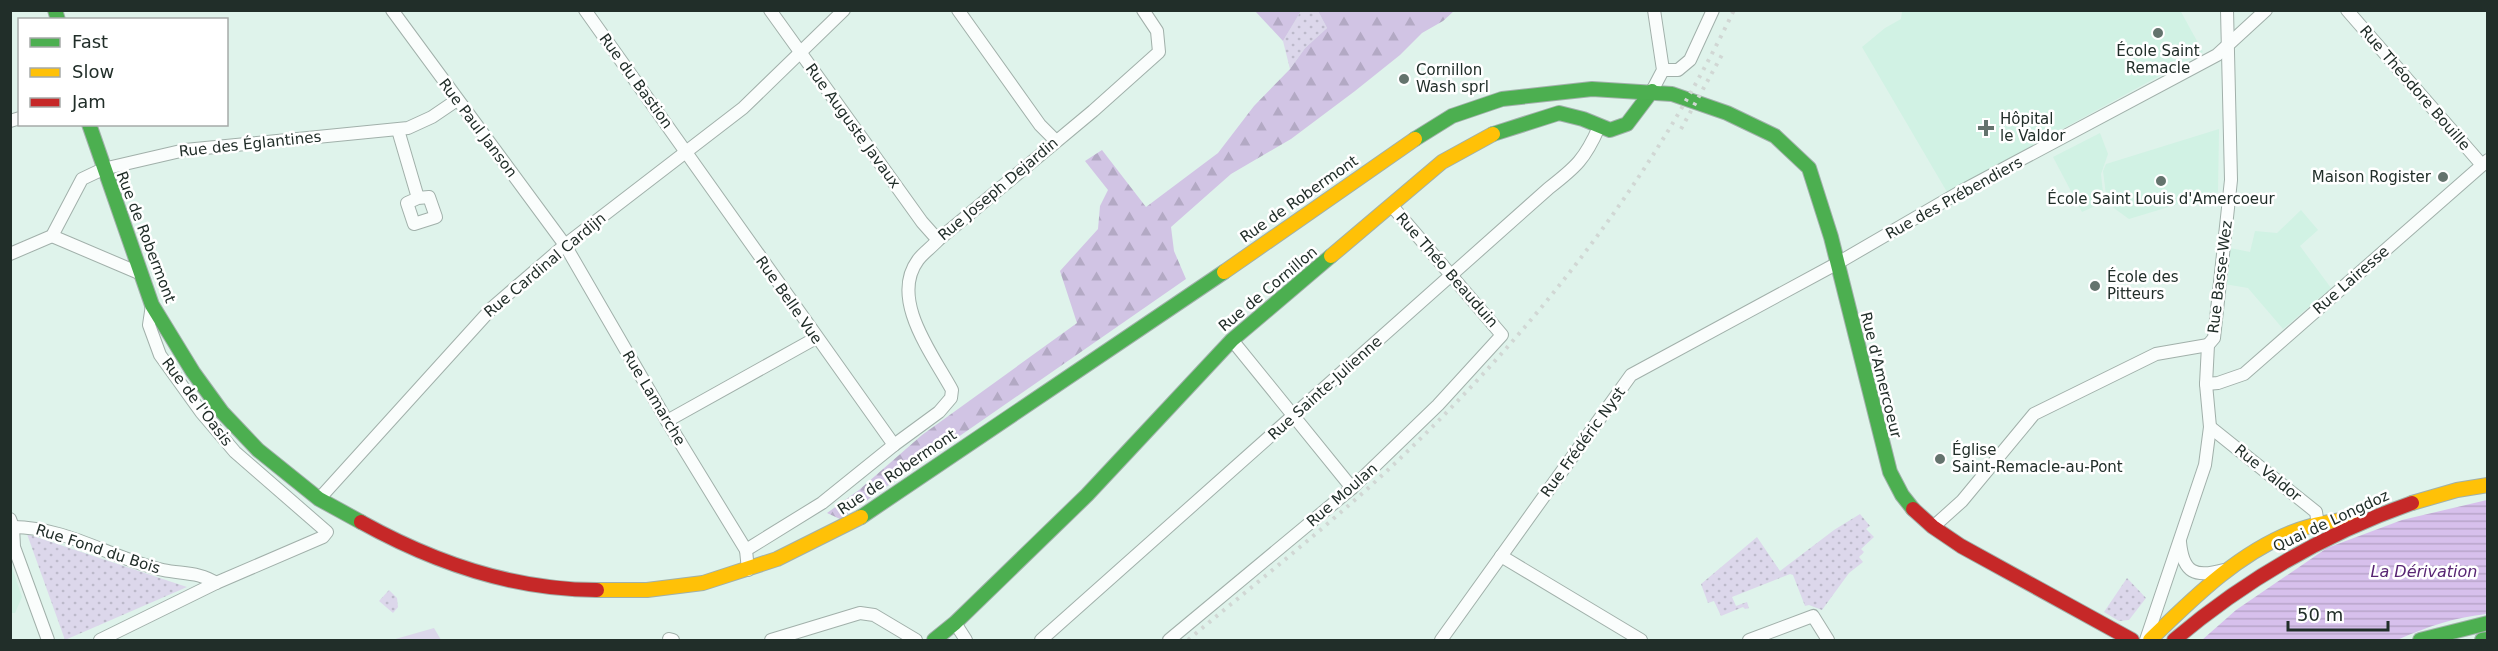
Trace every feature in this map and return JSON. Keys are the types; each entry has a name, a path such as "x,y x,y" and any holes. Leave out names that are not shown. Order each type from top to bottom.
{"main road":[{"name":"Rue de Robermont","path":"90,126 152,305 192,372 222,412 258,450 320,498 400,544 460,568 537,585 611,591 647,590 703,583 748,570 854,522 1163,315 1405,145 1452,116 1518,96 1592,89 1652,90"},
{"name":"Rue d'Amercoeur","path":"1652,90 1672,94 1751,123 1788,146 1809,168 1831,237 1890,472 1902,495 1915,512 1961,546 2132,640"},
{"name":"Rue de Cornillon","path":"934,640 955,623 1087,495 1232,340 1443,162 1490,135 1559,113 1583,119 1610,130 1627,124 1652,90"},
{"name":"Quai de Longdoz","path":"2174,640 2223,599 2306,547 2390,510 2439,493 2487,485"},
{"path":"2148,640 2208,586 2276,540 2298,529 2390,510"},
{"path":"2420,640 2487,623"},
{"path":"2482,640 2487,639"}],"street":[{"name":"Rue Paul Janson","path":"392,10 565,245"},
{"name":"Rue du Bastion","path":"585,10 687,152"},
{"name":"Rue Auguste Javaux","path":"770,10 922,222 938,240"},
{"name":"Rue Cardinal Cardijn","path":"320,498 493,307 565,245 743,108 801,55 844,10"},
{"path":"958,10 1040,124 1056,140"},
{"name":"Rue Joseph Dejardin","path":"894,445 939,412 951,398 952,390 917,326 907,297 913,269 918,259 1159,52 1157,31 1143,10"},
{"path":"1652,90 1663,70 1654,10"},
{"path":"1663,70 1678,70 1690,60 1713,10"},
{"name":"Rue Basse-Wez","path":"2148,640 2205,465 2210,427 2206,384 2208,345 2214,338 2231,180 2228,10"},
{"name":"Rue des Prébendiers","path":"1836,264 1960,192 2217,55 2266,10"},
{"name":"Rue Théodore Bouille","path":"2347,10 2485,163"},
{"name":"Rue des Églantines","path":"103,169 185,150 398,130 432,117 457,100"},
{"name":"Rue Sainte-Julienne","path":"1041,640 1549,188 1577,166 1589,149 1599,127"},
{"path":"398,130 418,198"},
{"name":"Rue Belle Vue","path":"687,152 816,338 894,445"},
{"name":"Rue Lairesse","path":"2206,384 2218,383 2244,374 2485,163"},
{"path":"10,254 52,236 82,179 103,169"},
{"name":"Rue Théo Beauduin","path":"1392,206 1502,335"},
{"path":"52,236 139,273"},
{"name":"Rue Lamarche","path":"565,245 667,421 746,550"},
{"name":"Rue Frédéric Nyst","path":"1441,640 1631,375 1836,264"},
{"name":"Rue de l'Oasis","path":"152,305 149,325 160,355 201,412 235,452 327,532 323,537 216,583"},
{"name":"Rue Moulan","path":"1169,640 1352,488 1438,405 1502,335"},
{"path":"667,421 816,338"},
{"path":"1232,340 1352,488"},
{"path":"1933,527 1962,501 2034,414 2156,354 2208,345"},
{"name":"Rue Valdor","path":"2210,427 2316,512 2318,525"},
{"path":"748,570 746,550 822,504 894,445"},
{"path":"12,523 14,547 48,640"},
{"name":"Rue Fond du Bois","path":"12,523 39,529 155,568 206,576 216,583"},
{"path":"2180,538 2183,562 2190,570 2204,574 2232,568"},
{"path":"1501,556 1641,640"},
{"path":"100,640 216,583"},
{"path":"771,640 860,613 874,615 916,640"},
{"path":"1749,640 1814,616 1828,640"},
{"path":"955,623 966,640"}],"shaded area":[{"name":"Hôpital le Valdor","path":"2180,10 2203,52 1947,192 1862,47 1885,28 1901,19 1902,11"},
{"path":"1301,11 1318,11 1327,28 1305,48 1290,69 1283,41"},
{"name":"École Saint Louis d'Amercoeur","path":"2219,129 2218,192 2129,219 2107,203 2103,171 2106,164"},
{"path":"2100,133 2108,154 2101,174 2104,202 2082,212 2053,157"},
{"path":"2301,210 2318,230 2300,246 2331,288 2283,329 2248,288 2224,284 2230,248 2250,252 2255,231 2277,233"},
{"path":"1860,514 1870,526 1866,529 1874,537 1861,549 1864,552 1859,557 1863,562 1849,573 1822,610 1809,605 1805,606 1793,575 1790,574 1732,597 1736,606 1747,602 1749,608 1743,607 1721,616 1714,601 1708,603 1701,584 1757,537 1780,571 1834,530"},
{"path":"27,534 187,587 65,640"},
{"path":"11,565 22,597 15,613 11,613"},
{"path":"2127,578 2146,598 2129,620 2119,621 2104,612"},
{"path":"389,590 397,598 398,607 393,613 379,601"},
{"path":"434,628 441,640 392,640"}],"green space":[{"path":"1255,11 1301,11 1283,41"},
{"path":"1318,11 1454,11 1443,21 1422,33 1400,55 1291,139 1231,174 1171,227 1174,251 1186,279 840,519 827,513 859,490 922,435 1077,323 1060,271 1098,229 1100,206 1108,190 1085,161 1102,150 1146,207 1218,153 1254,106 1290,69 1305,48 1327,28"}],"water":[{"name":"La Dérivation","path":"2487,500 2487,614 2441,623 2397,640 2202,640 2236,610 2327,548 2402,520"}],"railway":[{"path":"1188,640 1332,520 1388,470 1463,396 1509,346 1594,241 1633,186 1703,71 1734,10"},
{"path":"1681,129 1723,53"}],"traffic: fast":[{"path":"55,10 57,18"},
{"path":"1415,139 1452,116 1502,99 1592,89 1672,94 1727,113 1775,136 1809,168 1831,237 1890,472 1902,495 1913,509"},
{"path":"1493,134 1559,113 1583,119 1610,130 1627,124 1652,91"},
{"path":"90,126 152,305 193,372 222,412 258,450 319,499 361,522"},
{"path":"934,640 955,623 1087,495 1232,340 1331,256"},
{"path":"861,517 1224,272"},
{"path":"2420,640 2488,623"},
{"path":"2482,640 2488,639"}],"traffic: slow":[{"path":"1331,256 1442,162 1493,134"},
{"path":"1224,272 1415,139"},
{"path":"2412,503 2457,490 2488,485"},
{"path":"597,590 647,590 703,583 777,559 861,517"},
{"path":"2150,640 2218,577 2256,550 2305,528 2353,518"}],"traffic: jam":[{"path":"2174,640 2257,578 2317,544 2379,515 2412,503"},
{"path":"1913,509 1933,527 1961,546 2132,640"},
{"path":"361,522 417,550 475,571 535,585 597,590"}],"place":[{"name":"École Saint Remacle","path":"2158,33"},
{"name":"Cornillon Wash sprl","path":"1404,79"},
{"name":"Hôpital le Valdor","path":"1986,128"},
{"name":"Maison Rogister","path":"2443,177"},
{"name":"École Saint Louis d'Amercoeur","path":"2161,181"},
{"name":"École des Pitteurs","path":"2095,286"},
{"name":"Église Saint-Remacle-au-Pont","path":"1940,459"}]}
